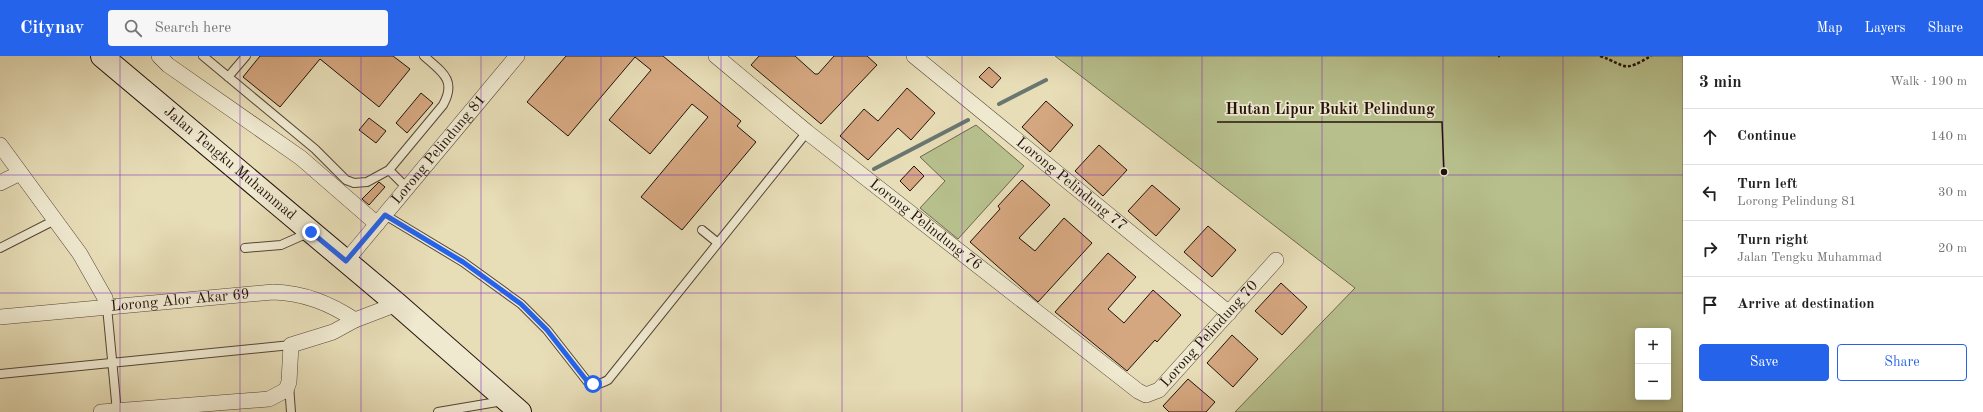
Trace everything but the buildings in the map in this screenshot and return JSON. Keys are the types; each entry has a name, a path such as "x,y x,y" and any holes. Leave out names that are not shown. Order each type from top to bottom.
{"main road":[{"name":"Jalan Tengku Muhammad","path":"102,56 397,304 513,406"}],"street":[{"path":"159,56 174,69 301,158 381,220"},
{"name":"Lorong Pelindung 81","path":"346,261 517,56"},
{"name":"Lorong Pelindung 76","path":"716,56 807,132 1138,391"},
{"name":"Lorong Pelindung 77","path":"914,56 1229,313"},
{"path":"0,145 80,254 105,298 107,307"},
{"path":"0,183 20,173"},
{"name":"Lorong Pelindung 70","path":"1138,391 1146,395 1159,390 1276,260"},
{"name":"Lorong Alor Akar 69","path":"0,317 273,292 291,292 333,306 355,320"},
{"path":"102,412 269,399 286,390 289,382 291,345 334,332 355,320 397,304"}],"lane":[{"path":"203,56 315,149 346,180 354,183 367,182 389,170 448,97 448,81 445,74 424,56"},
{"path":"228,77 246,56"},
{"path":"381,220 463,262 521,304 547,330 587,381 593,384 600,384 608,380 807,132"},
{"path":"389,170 407,188"},
{"path":"0,248 55,220"},
{"path":"702,230 718,243"},
{"path":"245,248 281,245 311,232"},
{"path":"107,307 116,411"},
{"path":"0,374 291,345"},
{"path":"289,382 291,412"},
{"path":"438,412 513,406"}],"path":[{"path":"1600,56 1620,66 1633,67 1651,56"}],"green space":[{"path":"1055,56 1683,56 1683,412 1235,412 1355,288"},
{"path":"976,125 1024,166 958,239 920,208 945,181 920,157"}],"waterway":[{"path":"999,104 1046,80"},
{"path":"874,169 968,120"}],"place":[{"name":"Hutan Lipur Bukit Pelindung","path":"1444,172"}],"route":[{"path":"311,232 346,261 385,215 463,262 521,304 547,330 587,381 593,384"}]}
